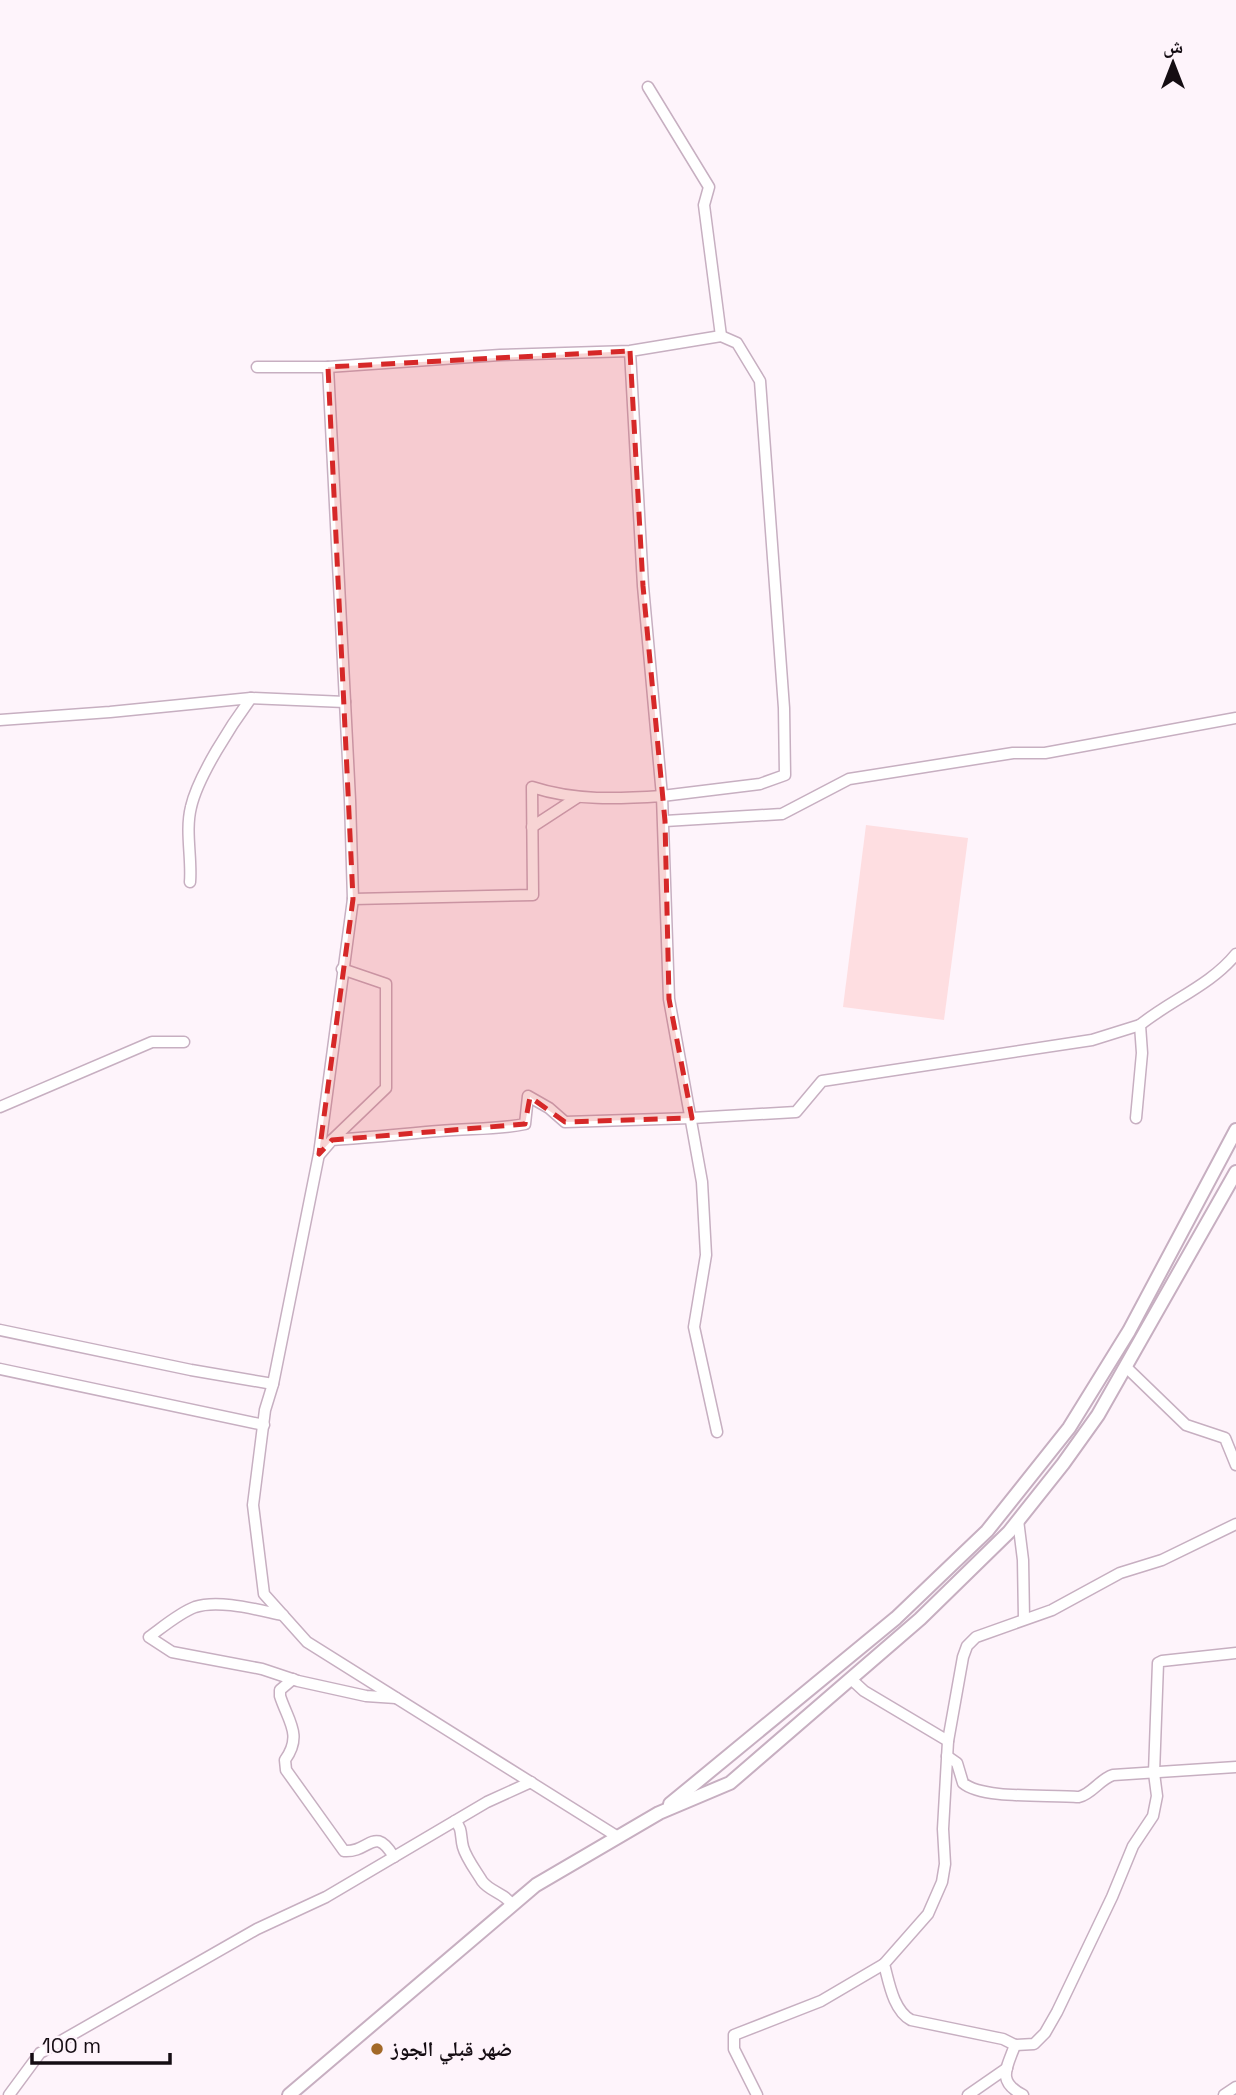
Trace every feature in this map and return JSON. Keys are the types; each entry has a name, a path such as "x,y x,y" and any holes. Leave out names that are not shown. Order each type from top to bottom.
{"main road":[{"path":"659,1813 896,1618 987,1531 1069,1429 1129,1331 1231,1149 1236,1130"},
{"path":"289,2095 536,1885 659,1813 730,1783 920,1619 1018,1520 1098,1415 1236,1172"}],"street":[{"path":"648,87 709,187 704,205 721,336"},
{"path":"257,367 328,367 500,355 631,351 721,336 737,344 760,381 784,708 785,775 760,784 612,799 552,793 532,787 533,895 353,899"},
{"path":"631,351 643,586 665,821 669,999 702,1182 706,1255 694,1327 717,1432"},
{"path":"328,367 353,899 319,1154 264,1425 253,1505 264,1594 307,1642 618,1837"},
{"path":"0,720 250,698 345,702"},
{"path":"190,882 191,807 227,733 250,698"},
{"path":"665,821 782,814 849,779 1001,755 1045,753 1236,719"},
{"path":"532,827 579,797"},
{"path":"332,1140 510,1128 526,1124 528,1096 549,1108 565,1122 796,1112 822,1081 1092,1040 1140,1025 1159,1009 1223,970 1236,954"},
{"path":"319,1154 387,1088 386,984 342,969"},
{"path":"1136,1118 1142,1053 1140,1025"},
{"path":"0,1107 152,1042 184,1042"},
{"path":"0,1329 191,1370 273,1384"},
{"path":"1126,1367 1186,1425 1225,1438 1236,1465"},
{"path":"0,1369 264,1425"},
{"path":"1018,1520 1023,1560 1024,1619"},
{"path":"757,2095 734,2049 734,2035 821,2001 884,1964 928,1914 942,1882 945,1864 943,1829 948,1741 956,1685 967,1646 976,1637 1052,1610 1120,1573 1162,1560 1236,1524"},
{"path":"283,1615 243,1606 199,1606 149,1637 172,1652 262,1669 379,1699 397,1698"},
{"path":"884,1964 904,2017 1003,2039 1014,2045 1026,2046 1040,2040 1057,2012 1112,1898 1133,1846 1153,1816 1157,1796 1154,1773 1158,1663 1236,1653"},
{"path":"293,1679 281,1690 280,1696 294,1734 293,1750 285,1759 286,1770 344,1851 355,1851 380,1841 387,1844 394,1857"},
{"path":"851,1679 864,1691 948,1741"},
{"path":"947,1756 957,1763 966,1786 991,1793 1079,1797 1085,1796 1101,1781 1113,1775 1236,1767"},
{"path":"9,2095 40,2053 257,1929 326,1897 487,1802 531,1782"},
{"path":"455,1821 461,1829 465,1852 482,1881 512,1905"},
{"path":"1014,2045 1006,2082 1013,2090 1023,2095"},
{"path":"968,2095 1007,2068"},
{"path":"1224,2095 1236,2087"}],"highlighted area":[{"path":"630,351 643,586 665,821 669,999 692,1118 565,1122 530,1097 525,1124 332,1140 319,1154 353,899 328,367"}],"shaded area":[{"path":"866,825 968,838 944,1020 843,1007"}],"place":[{"name":"ضهر قبلي الجوز","path":"377,2049"}]}
